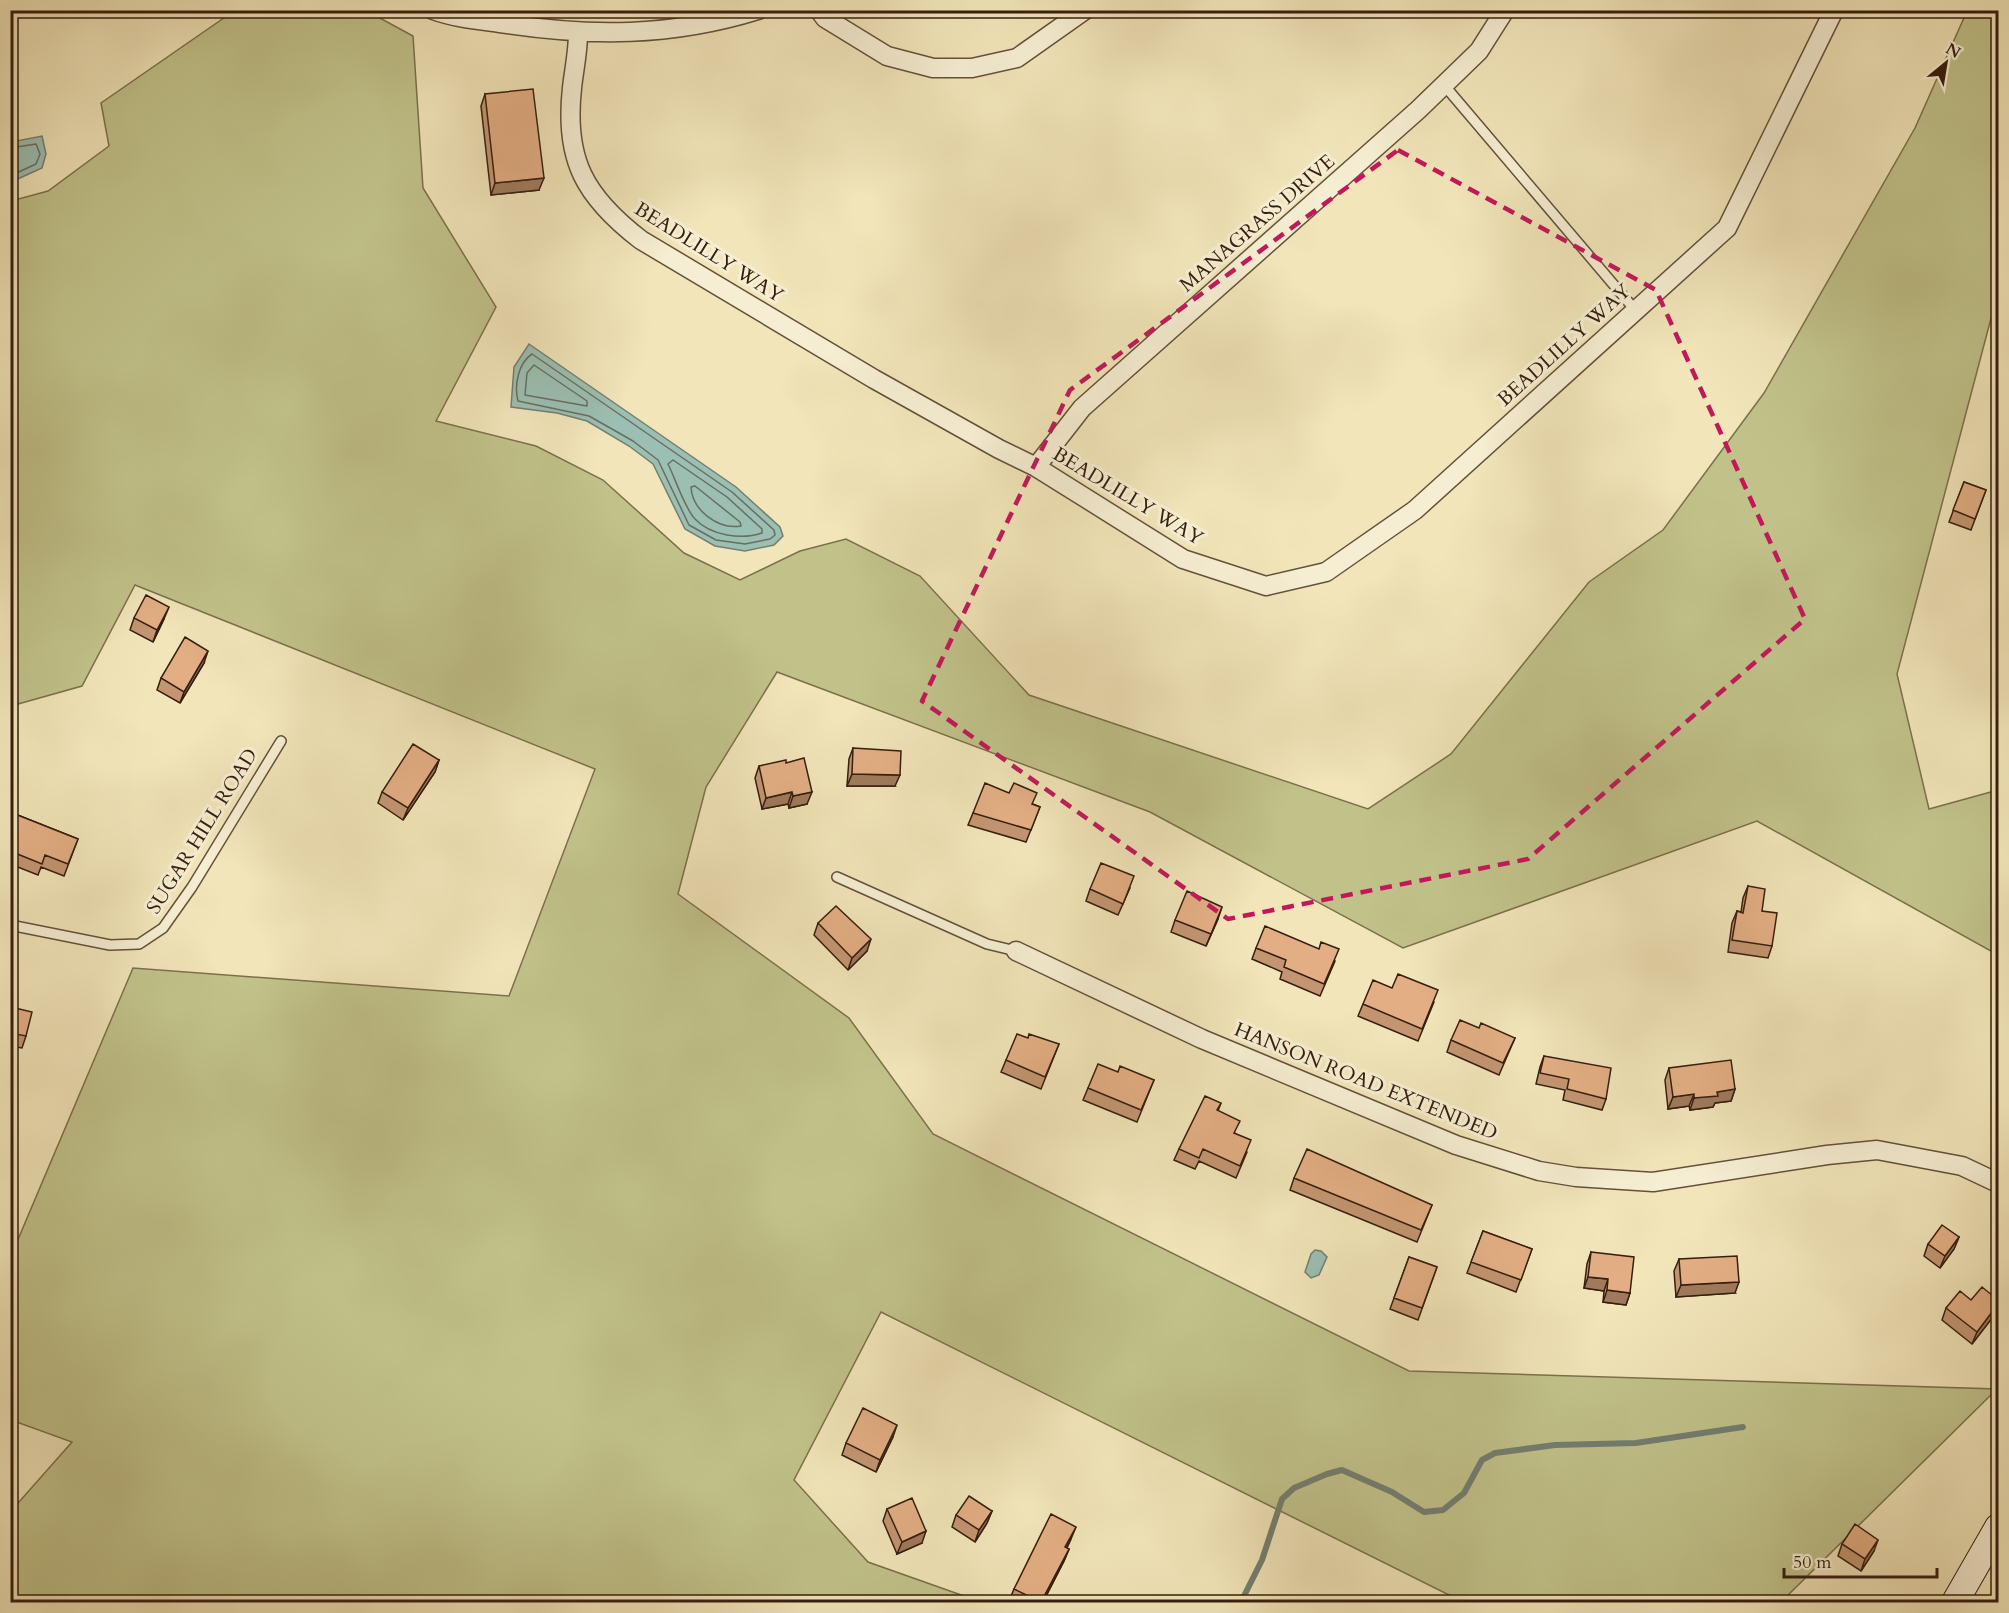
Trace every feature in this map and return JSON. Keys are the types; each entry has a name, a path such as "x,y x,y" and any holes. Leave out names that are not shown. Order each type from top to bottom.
{"main road":[{"path":"1955,1602 1998,1527"}],"street":[{"path":"433,10 501,23 578,33 660,32 758,10"},
{"path":"819,10 825,18 887,57 933,68 972,68 1017,58 1085,10"},
{"name":"MANAGRASS DRIVE","path":"1036,467 1082,408 1444,85 1479,51 1505,10"},
{"name":"BEADLILLY WAY","path":"578,33 578,55 571,108 575,161 588,189 619,224 641,240 865,374 999,450 1036,467 1183,559 1266,586 1326,572 1415,510 1727,228 1834,10"},
{"name":"HANSON ROAD EXTENDED","path":"1016,951 1202,1039 1456,1145 1539,1171 1576,1177 1653,1182 1827,1155 1877,1150 1962,1166 1998,1183"}],"lane":[{"path":"1444,85 1636,311"},
{"name":"SUGAR HILL ROAD","path":"10,925 110,945 139,944 164,928 192,887 281,741"},
{"path":"837,877 987,944 1016,951"}],"highlighted area":[{"path":"1398,150 1656,290 1805,619 1528,859 1228,919 922,701 1070,390"}],"green space":[{"path":"234,11 367,11 413,36 423,188 496,307 436,421 536,446 603,480 684,553 740,580 800,551 846,539 920,576 1029,695 1368,809 1451,754 1589,582 1663,530 1764,393 1915,128 1967,11 1998,11 1998,292 1897,674 1929,809 1998,790 1998,955 1757,821 1403,948 1150,812 777,672 706,787 678,894 849,1018 933,1134 1409,1371 1997,1389 1781,1602 1463,1602 881,1312 794,1480 868,1562 981,1602 11,1602 11,1511 72,1442 11,1420 11,1256 133,968 509,996 595,769 135,585 82,686 11,706 11,201 48,191 109,146 101,103"}],"water":[{"path":"42,136 46,154 42,168 11,182 11,142"},
{"path":"529,344 736,487 780,527 783,536 774,545 745,551 715,546 685,529 653,464 629,446 587,421 557,413 511,407 514,367"},
{"path":"1315,1250 1321,1251 1327,1257 1319,1275 1311,1278 1305,1272 1311,1254"}],"building":[{"path":"533,89 544,178 495,183 485,94"},
{"path":"1964,482 1986,490 1975,519 1953,510"},
{"path":"146,595 169,607 157,630 134,618"},
{"path":"185,637 208,651 184,692 161,678"},
{"path":"413,744 439,760 408,808 382,792"},
{"path":"853,748 901,751 900,775 852,774"},
{"path":"804,758 812,792 793,796 792,792 766,798 759,766"},
{"path":"985,783 1009,793 1014,783 1037,793 1032,804 1040,807 1031,830 973,813"},
{"path":"10,812 78,839 68,864 45,855 42,864 10,851 12,842 10,842"},
{"path":"1101,863 1134,876 1123,904 1090,889"},
{"path":"1748,886 1765,889 1762,911 1777,913 1772,946 1732,940 1737,911 1743,913"},
{"path":"1187,891 1222,907 1211,934 1175,920"},
{"path":"836,906 871,939 852,958 818,923"},
{"path":"1265,926 1319,949 1321,942 1339,949 1324,984 1284,967 1286,960 1256,948"},
{"path":"1398,974 1438,990 1422,1029 1363,1004 1373,980 1392,988"},
{"path":"10,1004 11,1007 32,1012 26,1036 10,1033"},
{"path":"1460,1020 1479,1028 1481,1023 1515,1038 1503,1063 1451,1040"},
{"path":"1017,1034 1028,1038 1029,1034 1059,1044 1045,1077 1006,1060"},
{"path":"1544,1056 1611,1068 1606,1099 1567,1089 1569,1079 1540,1073"},
{"path":"1731,1060 1735,1089 1717,1092 1718,1096 1694,1098 1694,1094 1673,1097 1669,1068"},
{"path":"1098,1064 1118,1072 1120,1066 1154,1080 1141,1110 1088,1088"},
{"path":"1205,1096 1221,1103 1217,1110 1240,1121 1234,1133 1251,1140 1240,1166 1203,1149 1199,1158 1179,1149"},
{"path":"1307,1149 1432,1205 1421,1230 1294,1178"},
{"path":"1942,1225 1959,1237 1945,1256 1928,1244"},
{"path":"1483,1231 1532,1249 1521,1280 1471,1262"},
{"path":"1591,1252 1634,1257 1630,1293 1607,1290 1608,1279 1588,1277"},
{"path":"1737,1256 1739,1282 1681,1285 1679,1259"},
{"path":"1409,1257 1437,1267 1422,1308 1394,1298"},
{"path":"1982,1287 1998,1300 1998,1304 1977,1332 1946,1308 1960,1291 1971,1300"},
{"path":"863,1408 897,1425 880,1460 846,1443"},
{"path":"969,1496 992,1511 979,1530 956,1515"},
{"path":"912,1498 926,1531 902,1542 887,1509"},
{"path":"1051,1514 1076,1527 1065,1547 1069,1549 1041,1602 1014,1589"},
{"path":"1855,1524 1878,1540 1865,1559 1842,1544"}],"waterway":[{"path":"1236,1602 1244,1596 1262,1560 1282,1499 1294,1488 1327,1474 1342,1470 1392,1492 1424,1512 1443,1510 1464,1493 1482,1460 1495,1453 1555,1445 1636,1443 1743,1427"}]}
